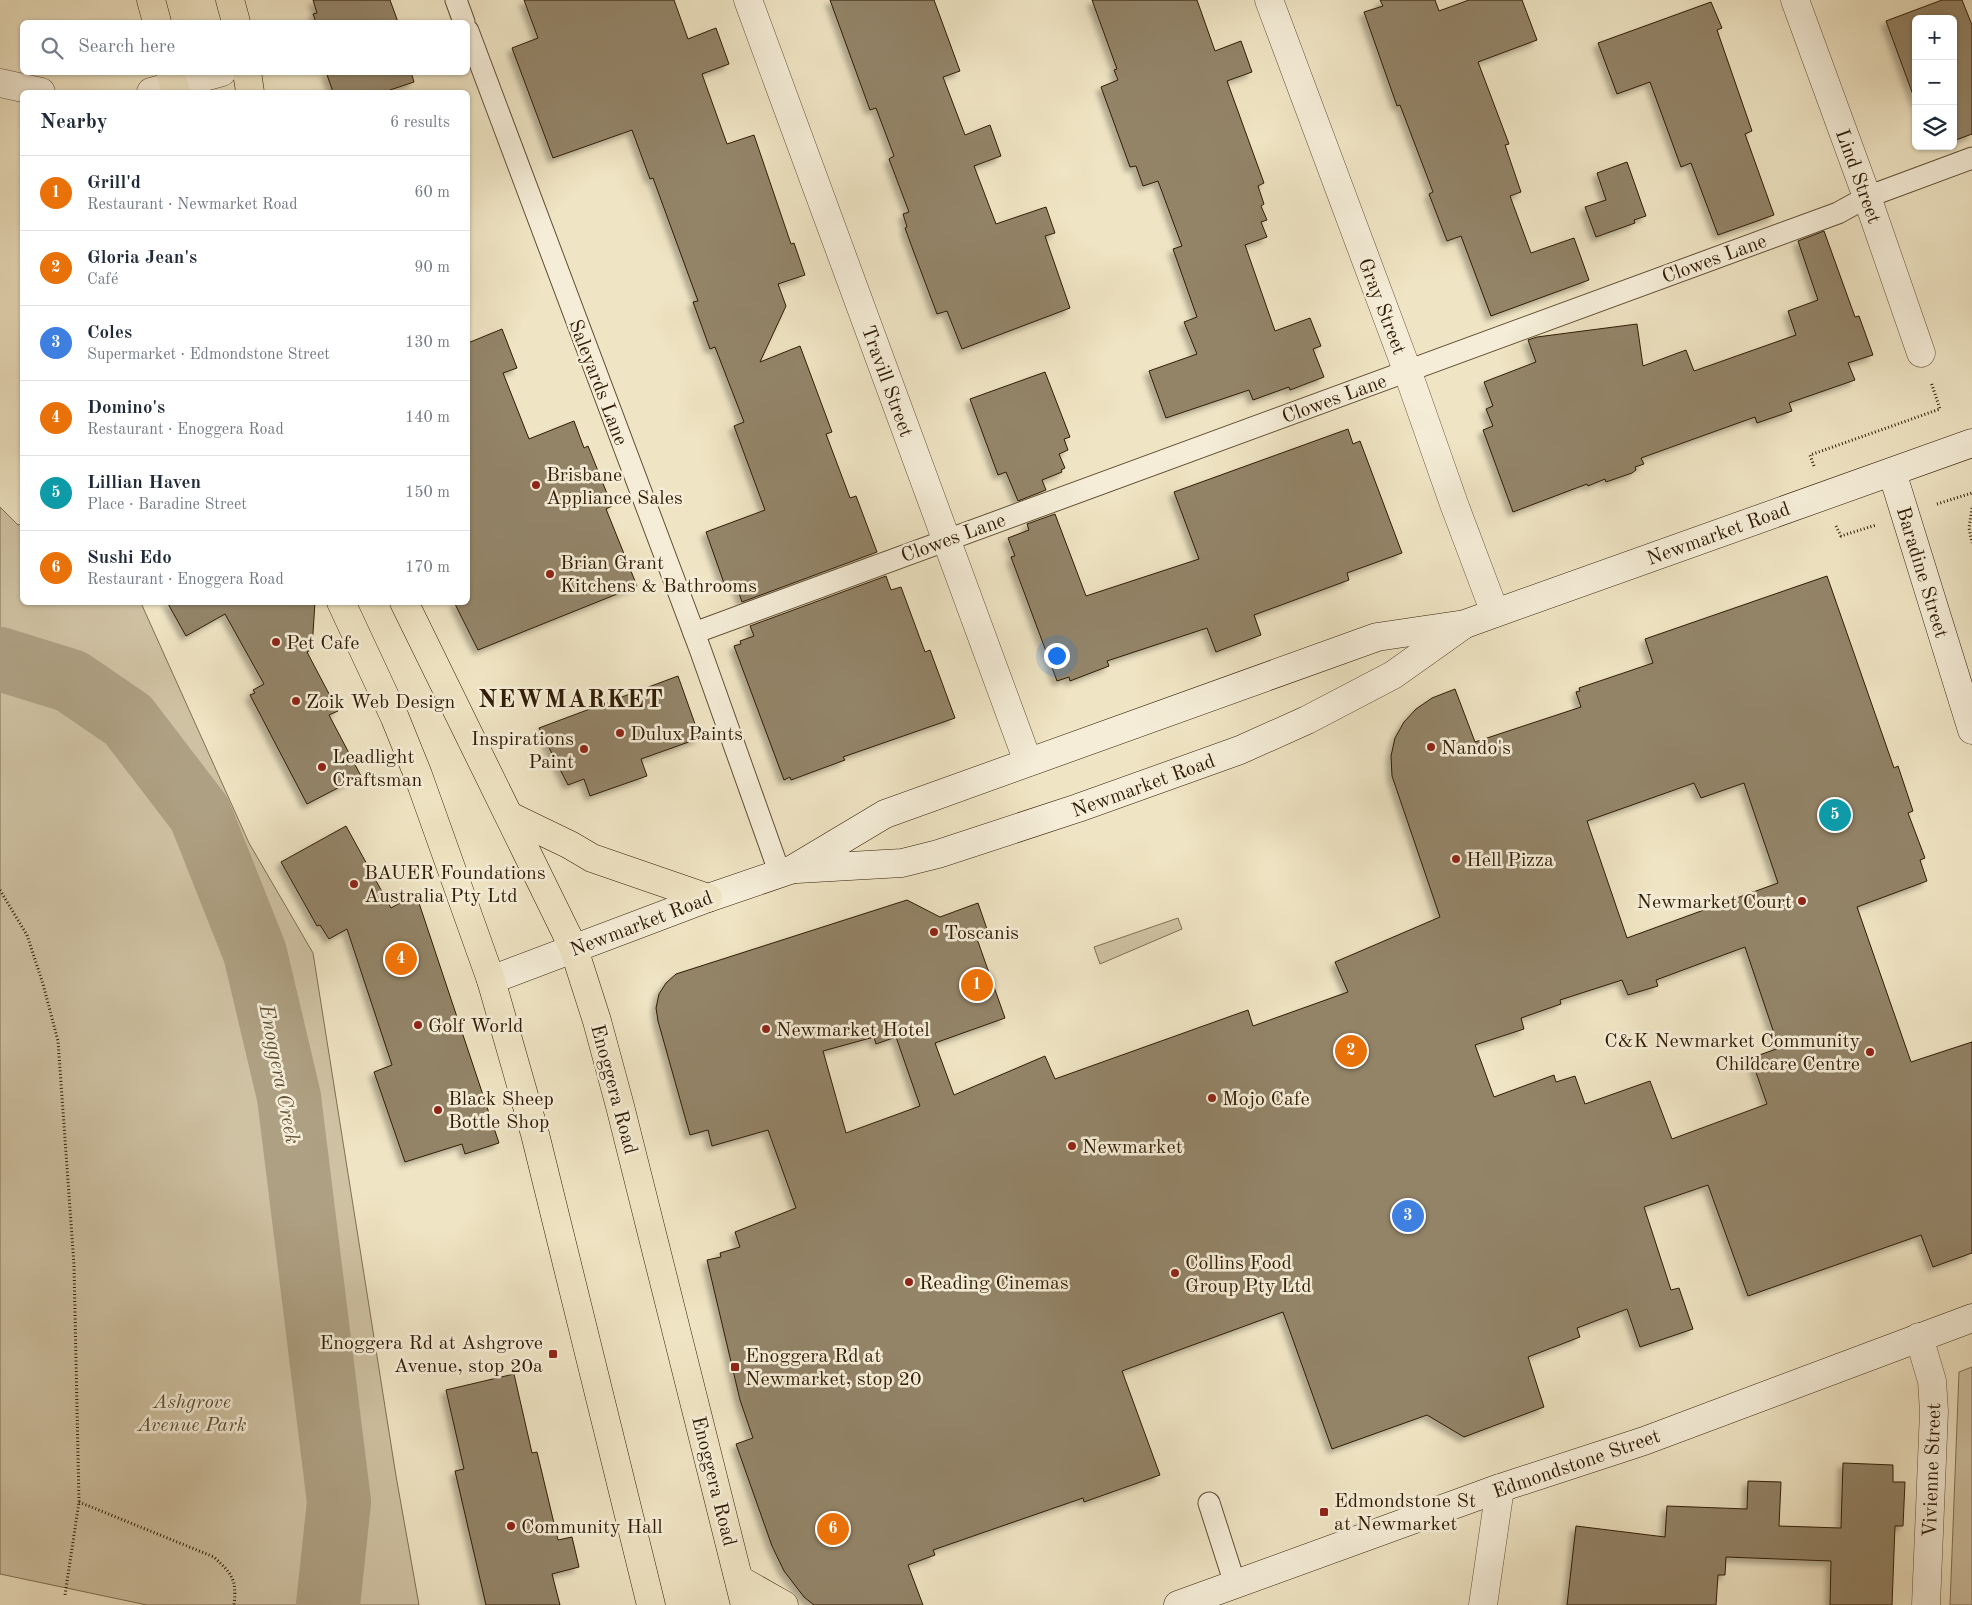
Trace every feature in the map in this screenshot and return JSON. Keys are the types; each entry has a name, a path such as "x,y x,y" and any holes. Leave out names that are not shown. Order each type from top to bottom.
{"main road":[{"path":"151,0 156,20"},
{"path":"230,0 235,20"},
{"path":"247,75 250,90"},
{"path":"342,605 405,742 490,980 535,1134 649,1595 629,1605"},
{"name":"Enoggera Road","path":"405,605 574,949 597,1021 620,1106 742,1593"},
{"path":"510,816 598,860 708,898"},
{"path":"742,1593 784,1605"}],"street":[{"name":"Travill Street","path":"748,0 1028,762"},
{"name":"Gray Street","path":"1269,0 1495,613"},
{"name":"Lind Street","path":"1795,0 1867,197 1921,353"},
{"path":"168,86 210,75"},
{"path":"0,83 32,90"},
{"name":"Newmarket Road","path":"490,980 708,898 786,872 884,814 1378,637 1465,624 1972,443"},
{"name":"Baradine Street","path":"1892,472 1972,730"},
{"name":"Newmarket Road","path":"786,872 902,863 938,854 1078,808 1240,750 1307,720 1393,675 1465,624"},
{"name":"Edmondstone Street","path":"1178,1605 1500,1488 1644,1441 1972,1318"},
{"name":"Vivienne Street","path":"1919,1337 1932,1381 1934,1411 1926,1605"},
{"path":"1483,1605 1500,1488"}],"lane":[{"path":"456,0 463,20"},
{"name":"Saleyards Lane","path":"470,36 786,872"},
{"name":"Clowes Lane","path":"694,632 1838,213 1867,197 1972,158"},
{"path":"1210,1503 1235,1584"}],"path":[{"path":"1812,461 1810,455 1940,409"},
{"path":"1967,494 1972,493"},
{"path":"1972,508 1969,528 1972,542"},
{"path":"1838,530 1840,536 1849,534"},
{"path":"0,890 27,935 43,984 58,1041 74,1265 79,1502 65,1595"},
{"path":"79,1502 214,1557 230,1572 236,1592 234,1605"}],"green space":[{"name":"Ashgrove Avenue Park","path":"0,507 18,525 20,524 20,605 142,605 249,843 313,953 396,1476 419,1605 147,1605 0,1574"},
{"path":"1178,918 1182,929 1100,964 1094,947"},
{"path":"1972,1367 1972,1605 1950,1605 1959,1372"}],"building":[{"path":"313,0 390,0 397,20 315,20 313,14 317,13"},
{"path":"524,0 674,0 688,39 716,28 729,64 702,74 727,144 754,135 791,244 794,243 805,275 778,284 786,306 760,362 800,346 832,432 826,434 850,498 856,496 877,552 742,602 735,582 725,586 706,532 765,510 734,426 744,422 715,347 710,349 693,302 698,301 653,178 650,179 632,130 553,158 512,48 538,38"},
{"path":"830,0 934,0 960,71 943,77 965,135 990,125 1001,156 974,166 996,224 1046,207 1055,233 1045,236 1070,308 962,349 947,311 937,314 905,228 907,227 903,214 909,212 889,159 894,156 876,108 870,110"},
{"path":"1092,0 1197,0 1215,51 1241,41 1252,72 1227,81 1264,183 1258,186 1264,204 1261,206 1267,220 1261,222 1267,237 1245,245 1275,331 1310,318 1321,346 1313,349 1324,377 1290,390 1289,387 1253,400 1249,390 1166,418 1149,371 1197,354 1184,322 1197,317 1173,249 1182,246 1158,181 1143,186 1136,166 1130,167 1101,87 1118,80 1114,70 1117,69"},
{"path":"1380,0 1435,0 1439,11 1469,0 1522,0 1537,40 1478,62 1509,144 1505,145 1521,192 1510,196 1531,253 1574,238 1589,280 1491,316 1461,236 1447,241 1429,194 1433,192 1400,105 1397,106 1364,12 1383,6"},
{"path":"1942,0 1962,0 1972,25 1972,134 1957,140 1957,15 1912,15 1912,92 1886,21"},
{"path":"1711,2 1722,28 1717,30 1752,131 1745,134 1774,215 1718,235 1691,163 1681,167 1650,82 1617,94 1598,43"},
{"path":"327,75 412,75 414,82 390,90 332,90"},
{"path":"1627,162 1646,216 1634,220 1635,223 1596,237 1585,207 1606,200 1597,173"},
{"path":"1824,231 1855,317 1859,316 1873,355 1848,363 1855,380 1789,403 1792,411 1757,423 1755,417 1641,458 1644,464 1635,467 1636,470 1632,473 1606,482 1605,479 1588,486 1587,484 1513,512 1483,430 1493,426 1486,409 1493,406 1484,382 1536,362 1528,340 1537,337 1637,324 1643,366 1686,350 1694,371 1796,335 1788,311 1818,300 1798,241"},
{"path":"502,329 517,368 503,373 529,439 574,421 584,448 588,446 612,506 606,509 637,586 478,650 456,605 470,605 470,342"},
{"path":"1045,372 1070,437 1064,439 1068,450 1059,454 1065,468 1061,470 1062,472 1042,480 1046,490 1018,501 1006,472 998,475 970,399"},
{"path":"1348,429 1353,444 1360,441 1402,553 1347,573 1349,580 1254,615 1261,635 1216,652 1207,628 1107,661 1109,666 1070,681 1069,677 1057,681 1011,557 1015,556 1008,538 1029,530 1027,524 1055,514 1086,596 1199,559 1174,492"},
{"path":"886,576 891,590 901,587 925,652 930,650 955,718 843,757 845,760 791,780 790,777 784,780 734,646 741,644 740,641 754,636 750,626"},
{"path":"1827,576 1894,768 1898,766 1913,811 1908,813 1925,858 1920,860 1927,881 1857,907 1911,1062 1972,1042 1972,1253 1933,1267 1921,1235 1748,1296 1708,1185 1644,1207 1671,1290 1679,1288 1693,1329 1640,1347 1627,1309 1577,1328 1580,1337 1528,1357 1544,1407 1464,1437 1427,1415 1332,1449 1283,1312 1122,1371 1160,1475 1084,1502 1083,1498 933,1550 935,1555 908,1565 923,1605 814,1605 804,1597 784,1571 772,1546 736,1444 753,1438 740,1400 707,1260 721,1257 720,1253 740,1247 735,1232 796,1208 768,1130 712,1146 708,1130 690,1135 658,1021 656,1008 659,994 666,983 676,974 907,900 940,917 978,903 988,932 976,936 1005,1018 935,1043 954,1095 1045,1056 1055,1079 1248,1010 1253,1026 1348,992 1335,962 1440,917 1392,776 1391,756 1395,738 1404,722 1416,709 1432,698 1455,689 1475,742 1581,707 1576,692 1580,691 1579,688 1653,663 1645,639","holes":["1694,783 1701,798 1744,783 1778,883 1627,938 1587,821","1745,947 1779,1048 1751,1058 1767,1104 1672,1139 1650,1081 1585,1104 1575,1076 1556,1082 1554,1075 1494,1097 1475,1045 1524,1029 1521,1018 1561,1004 1560,1000 1622,980 1628,995 1658,986 1656,980","874,1037 876,1044 896,1037 920,1106 846,1133 823,1051"]},
{"path":"169,605 315,605 312,649 307,652 338,711 329,715 361,776 307,804 250,695 255,693 253,690 264,684 225,614 186,636"},
{"name":"Dulux Paints","path":"678,676 700,738 641,759 647,776 590,796 584,779 568,785 539,728"},
{"path":"346,826 391,908 416,894 499,1143 465,1154 462,1144 405,1162 374,1072 392,1065 347,929 329,939 320,925 317,926 281,862"},
{"name":"Community Hall","path":"514,1374 532,1453 537,1452 558,1540 572,1537 579,1567 552,1574 560,1605 486,1605 455,1471 464,1469 446,1390"},
{"path":"1843,1463 1893,1465 1893,1482 1905,1482 1903,1526 1895,1526 1892,1605 1830,1605 1831,1561 1726,1557 1725,1575 1718,1575 1716,1605 1567,1605 1576,1526 1665,1537 1667,1506 1747,1509 1748,1481 1781,1482 1779,1526 1841,1528"}],"waterway":[{"name":"Enoggera Creek","path":"0,659 71,681 128,720 200,814 255,953 289,1097 339,1502 328,1605"}],"place":[{"name":"Brisbane Appliance Sales","path":"536,485"},
{"name":"Brian Grant Kitchens & Bathrooms","path":"550,574"},
{"name":"Pet Cafe","path":"276,642"},
{"name":"Zoik Web Design","path":"296,701"},
{"name":"Dulux Paints","path":"620,733"},
{"name":"Nando's","path":"1431,747"},
{"name":"Inspirations Paint","path":"584,749"},
{"name":"Leadlight Craftsman","path":"322,767"},
{"name":"Lillian Haven","path":"1835,815"},
{"name":"Hell Pizza","path":"1456,859"},
{"name":"BAUER Foundations Australia Pty Ltd","path":"354,884"},
{"name":"Newmarket Court","path":"1802,901"},
{"name":"Toscanis","path":"934,932"},
{"name":"Domino's","path":"401,959"},
{"name":"Grill'd","path":"977,985"},
{"name":"Golf World","path":"418,1025"},
{"name":"Newmarket Hotel","path":"766,1029"},
{"name":"Gloria Jean's","path":"1351,1051"},
{"name":"C&K Newmarket Community Childcare Centre","path":"1870,1052"},
{"name":"Mojo Cafe","path":"1212,1098"},
{"name":"Black Sheep Bottle Shop","path":"438,1110"},
{"name":"Newmarket","path":"1072,1146"},
{"name":"Coles","path":"1408,1216"},
{"name":"Collins Food Group Pty Ltd","path":"1175,1273"},
{"name":"Reading Cinemas","path":"909,1282"},
{"name":"Enoggera Rd at Ashgrove Avenue, stop 20a","path":"553,1354"},
{"name":"Enoggera Rd at Newmarket, stop 20","path":"735,1367"},
{"name":"Edmondstone St at Newmarket","path":"1324,1512"},
{"name":"Community Hall","path":"511,1526"},
{"name":"Sushi Edo","path":"833,1529"}],"district":[{"name":"NEWMARKET","path":"571,698"}]}
